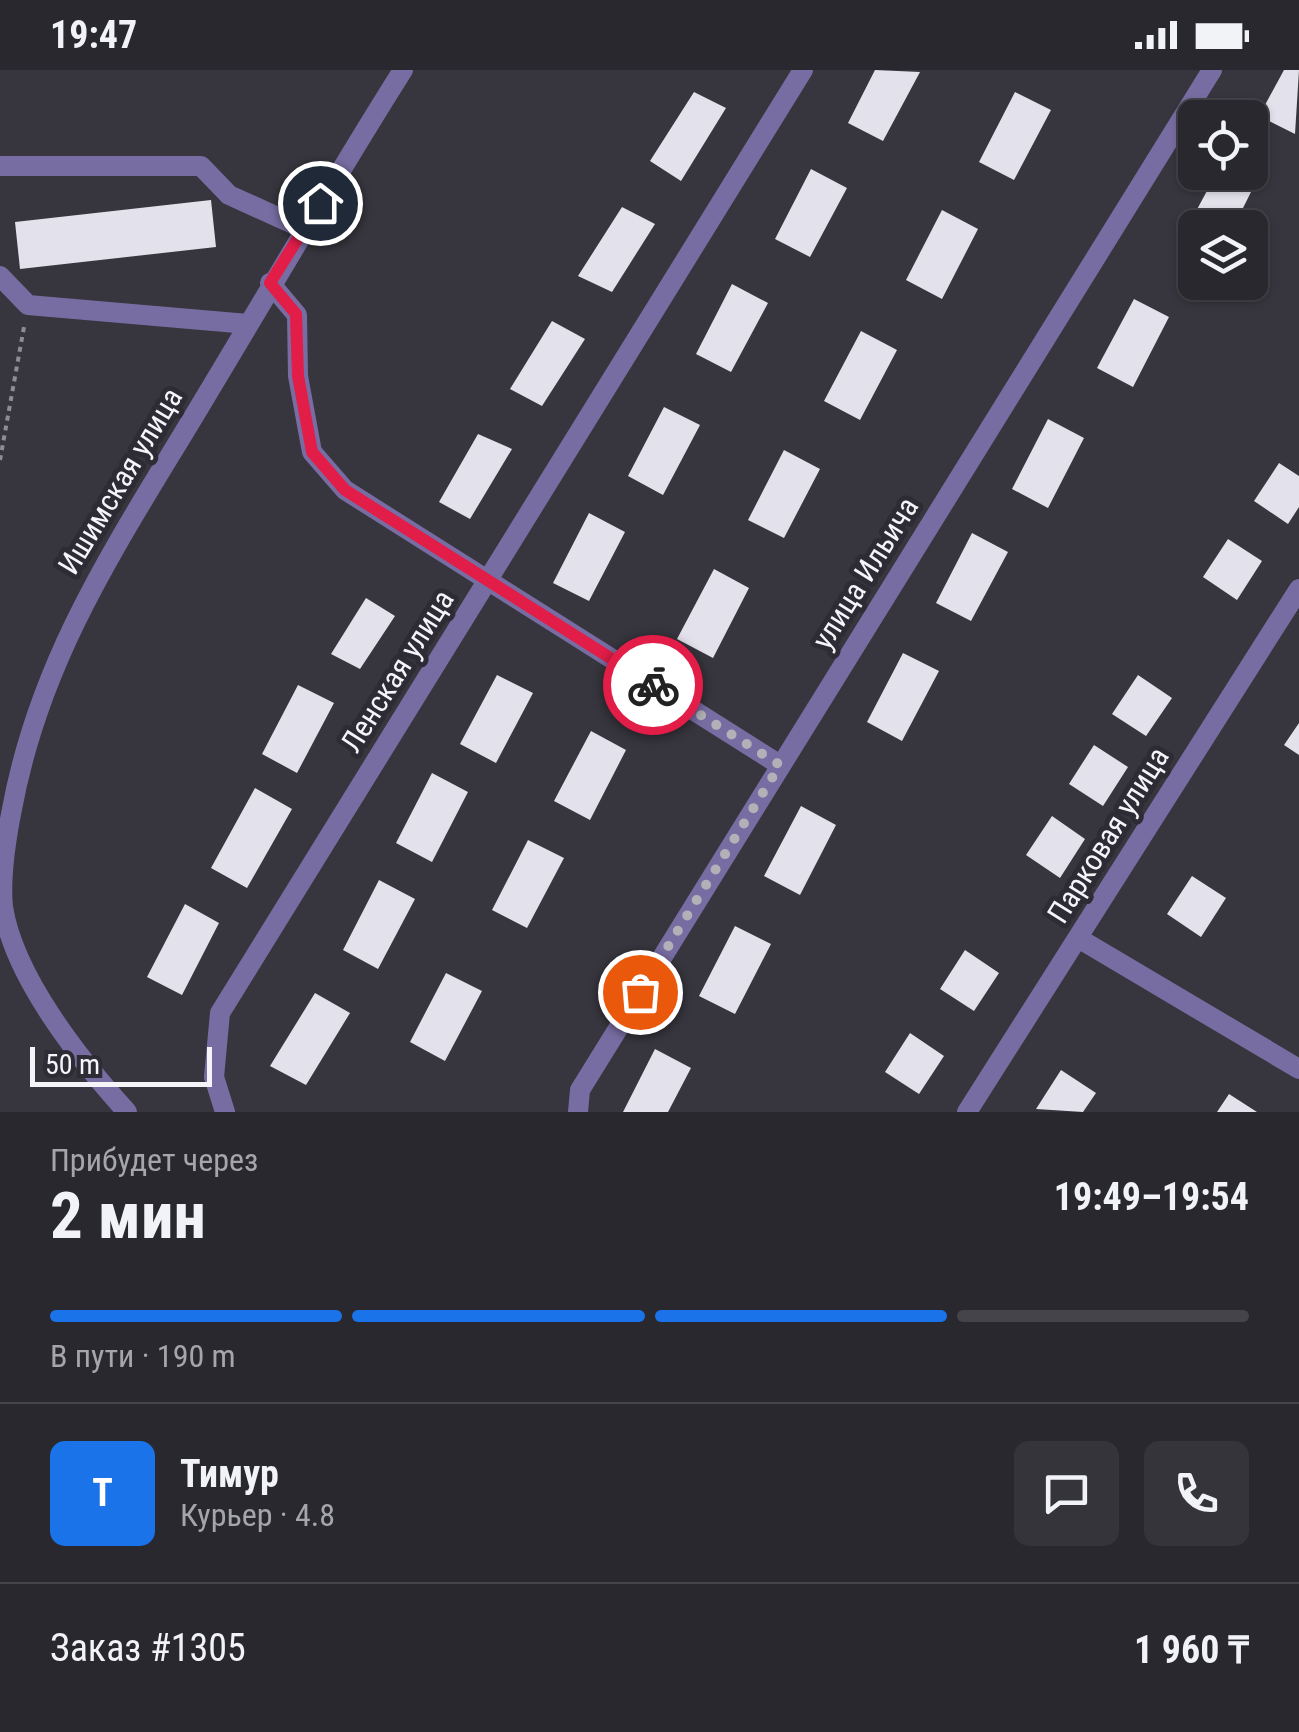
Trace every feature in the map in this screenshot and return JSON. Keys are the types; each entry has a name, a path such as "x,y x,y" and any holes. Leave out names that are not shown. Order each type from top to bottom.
{"street":[{"name":"Ишимская улица","path":"127,1112 88,1069 20,961 1,902 5,847 23,749 65,635 129,518 403,70"},
{"name":"Ленская улица","path":"225,1112 214,1076 220,1013 803,70"},
{"name":"улица Ильича","path":"578,1112 580,1090 1212,70"},
{"path":"0,166 201,166 229,195 304,229"},
{"path":"0,276 28,305 248,324"},
{"path":"270,283 296,314 298,376 312,452 345,490 780,765"},
{"name":"Парковая улица","path":"967,1112 1299,590"},
{"path":"1078,938 1299,1069"}],"path":[{"path":"0,460 28,305"}],"building":[{"path":"875,70 920,72 883,141 848,123"},
{"path":"1284,70 1299,70 1295,134 1268,120 1268,100"},
{"path":"694,92 726,108 681,181 650,161"},
{"path":"1015,92 1051,110 1014,180 979,162"},
{"path":"811,169 847,188 810,257 775,239"},
{"path":"1207,190 1251,192 1242,210 1197,210"},
{"path":"211,200 216,247 20,269 15,222"},
{"path":"622,207 655,224 612,292 578,276"},
{"path":"942,210 978,229 942,299 906,280"},
{"path":"732,284 768,303 731,372 696,354"},
{"path":"1134,299 1169,317 1133,387 1097,368"},
{"path":"552,321 585,339 542,406 510,389"},
{"path":"861,331 897,350 860,420 824,401"},
{"path":"664,407 700,425 663,495 628,476"},
{"path":"1048,419 1084,438 1048,508 1012,489"},
{"path":"478,434 512,449 470,519 439,502"},
{"path":"784,450 820,469 784,538 748,520"},
{"path":"1279,463 1299,476 1299,507 1288,524 1254,501"},
{"path":"589,513 625,532 589,601 553,583"},
{"path":"972,533 1008,552 971,621 936,603"},
{"path":"1228,539 1262,561 1237,600 1203,577"},
{"path":"714,569 749,588 713,658 677,639"},
{"path":"366,598 395,616 360,669 331,654"},
{"path":"903,653 939,671 902,741 867,722"},
{"path":"497,675 533,693 496,763 460,744"},
{"path":"1138,675 1172,698 1146,736 1112,714"},
{"path":"298,685 334,703 297,773 262,754"},
{"path":"1299,723 1299,755 1284,745"},
{"path":"591,731 626,750 590,820 554,801"},
{"path":"1094,745 1128,767 1103,806 1069,784"},
{"path":"432,773 468,792 432,862 396,843"},
{"path":"255,788 292,809 247,888 211,868"},
{"path":"801,806 836,825 800,895 764,876"},
{"path":"1052,816 1085,839 1060,878 1026,855"},
{"path":"528,840 564,858 527,928 492,910"},
{"path":"1192,876 1226,898 1201,937 1167,914"},
{"path":"379,880 415,899 378,969 343,950"},
{"path":"185,904 219,923 182,995 147,977"},
{"path":"735,926 771,944 735,1014 699,996"},
{"path":"965,950 999,973 974,1011 940,989"},
{"path":"446,973 482,991 445,1061 410,1042"},
{"path":"315,993 350,1013 306,1085 270,1066"},
{"path":"910,1033 944,1056 919,1094 885,1072"},
{"path":"655,1049 691,1068 668,1112 623,1112"},
{"path":"1061,1070 1096,1093 1083,1112 1036,1109"},
{"path":"1229,1094 1257,1112 1217,1112"}],"way so far":[{"path":"640,992 780,765 653,685"}],"route":[{"path":"320,203 270,283 296,314 298,376 312,452 345,490 653,685"}]}
